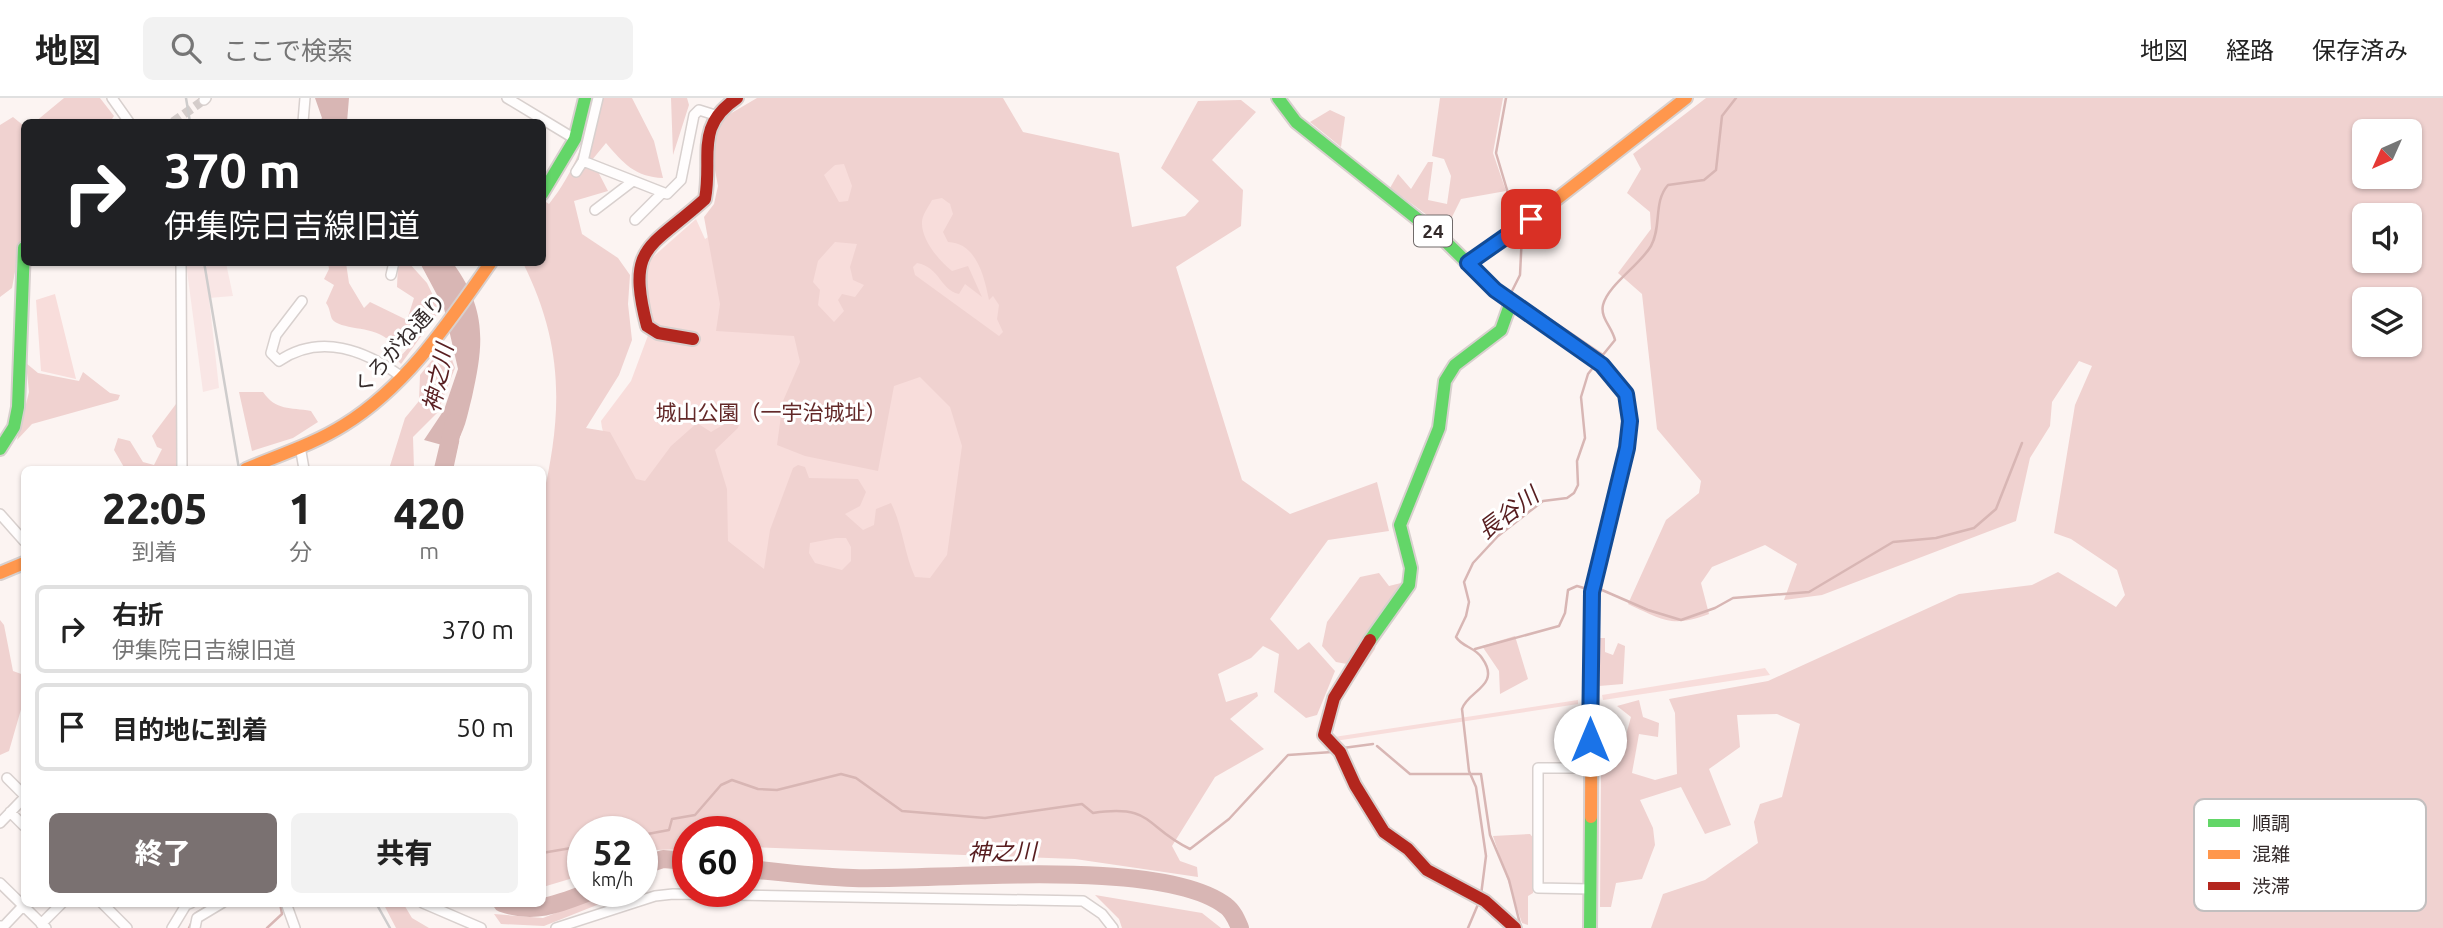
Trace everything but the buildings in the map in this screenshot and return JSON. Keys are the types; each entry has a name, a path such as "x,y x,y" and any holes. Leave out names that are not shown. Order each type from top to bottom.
{"street":[{"path":"112,98 126,119"},
{"path":"303,119 305,98"},
{"path":"508,98 542,119"},
{"path":"546,187 575,139 585,98"},
{"path":"576,172 583,161 598,98"},
{"path":"693,339 658,333 647,326 636,275 645,251 705,199 708,180 705,145 715,115 737,98"},
{"name":"24","path":"1278,98 1296,122 1446,241 1511,302 1598,361 1626,394 1630,430 1592,592 1590,928"},
{"path":"1468,263 1512,233 1686,98"},
{"path":"583,161 667,194 681,180 694,115 699,110 715,115"},
{"path":"546,121 575,139"},
{"path":"595,210 633,181"},
{"path":"635,220 662,192"},
{"path":"0,450 14,427 18,407 23,266"},
{"path":"181,266 182,466"},
{"path":"391,275 393,266"},
{"name":"くろがね通り","path":"253,466 344,426 368,409 402,377 488,266"},
{"path":"302,301 276,335 271,353 279,361 289,354 322,345 340,346 383,363 402,377"},
{"path":"1511,302 1501,330 1455,365 1445,381 1439,428 1400,525 1411,568 1409,585 1387,612 1334,698 1324,735 1340,752 1355,785 1384,832 1409,849 1437,878 1481,899 1515,928"},
{"path":"300,446 303,466"},
{"path":"0,514 21,538"},
{"path":"0,573 21,564"},
{"path":"1590,768 1538,768 1538,888 1590,889"},
{"path":"7,778 21,794"},
{"path":"0,822 21,800"},
{"path":"10,812 21,823"},
{"path":"0,883 21,904"},
{"path":"556,928 655,896 673,894 1083,901 1102,914 1113,928"},
{"path":"0,926 4,926 22,907"},
{"path":"24,907 43,926 59,907"},
{"path":"106,907 127,928"},
{"path":"172,928 185,907"},
{"path":"195,928 197,918 215,907"},
{"path":"287,907 295,928"},
{"path":"432,907 481,928"}],"shaded area":[{"path":"64,98 100,98 114,116 112,119 39,119"},
{"path":"315,98 349,98 347,119 322,118"},
{"path":"595,98 632,98 654,141 663,178 645,175 630,168 606,143 592,160 608,191 574,201 582,234 618,258 630,275 628,304 632,340 619,375 586,428 610,432 636,479 645,481 671,446 697,423 711,432 723,425 727,415 740,421 738,428 715,450 727,489 728,541 764,569 770,530 793,468 798,465 805,467 809,478 858,479 866,492 860,506 845,514 863,530 874,525 876,509 891,503 915,577 930,578 947,555 962,446 950,407 920,377 894,386 878,471 805,456 777,445 783,401 800,362 794,336 716,331 720,304 704,217 714,204 718,186 710,144 723,118 757,98 1003,98 1023,132 1119,153 1132,227 1185,216 1199,201 1161,168 1198,101 1241,100 1256,112 1212,160 1243,190 1241,226 1176,267 1242,480 1290,514 1377,482 1389,531 1328,540 1270,619 1298,650 1309,642 1335,671 1317,715 1306,718 1274,692 1279,654 1263,646 1251,658 1218,674 1226,702 1257,692 1258,696 1230,719 1264,749 1215,777 1172,846 1180,861 1197,867 1198,877 1075,859 763,848 763,816 672,816 672,849 658,850 658,816 567,816 567,880 546,886 546,483 554,438 556,380 546,322 524,266 546,266 546,202 549,204 566,179 578,154","holes":["844,164 852,186 848,201 839,202 824,175 835,165","942,198 950,204 953,214 943,232 948,242 966,248 977,262 989,300 993,296 999,305 997,319 1003,332 999,336 915,275 913,267 917,263 931,269 952,291 959,294 965,284 982,297 968,266 952,271 937,256 924,235 922,222 932,200","835,242 857,244 850,267 853,280 864,285 855,297 842,294 838,300 844,311 834,322 818,305 820,290 813,282 818,261","846,538 851,547 851,561 842,570 815,563 809,553 810,543"]},
{"path":"671,98 687,98 689,105 673,155"},
{"path":"1440,98 1503,98 1493,153 1506,191 1461,199 1446,229 1390,188 1398,174 1411,189 1428,162 1433,162 1428,200 1447,204 1451,176 1444,159 1432,156"},
{"path":"1706,98 2443,98 2443,928 1651,928 1663,894 1705,880 1758,843 1754,822 1760,804 1782,797 1800,724 1777,714 1737,715 1740,747 1709,769 1731,825 1705,834 1681,787 1640,800 1653,828 1655,845 1642,879 1616,883 1611,907 1600,907 1601,768 1619,760 1631,717 1617,706 1639,700 1643,717 1659,723 1658,737 1639,734 1632,773 1655,780 1677,774 1675,713 1669,699 1768,681 1959,594 2032,585 2058,572 2116,607 2125,595 2117,570 2071,539 2054,533 2075,405 2092,366 2079,361 2052,402 2050,426 2030,458 2016,521 1822,595 1784,600 1797,564 1765,545 1712,567 1701,583 1709,614 1676,621 1628,604 1666,520 1699,493 1701,481 1657,429 1642,294 1618,273 1651,229 1650,212 1627,193 1641,169 1633,154"},
{"path":"1330,110 1345,117 1341,147 1310,122"},
{"path":"13,117 21,124 21,240 12,288 0,297 0,125"},
{"path":"186,266 227,266 233,296 209,298 219,388 203,392"},
{"path":"328,266 346,266 349,283 364,308 370,302 407,320 414,298 397,287 398,266 412,266 427,283 440,310 401,364 397,360 410,346 398,335 386,338 380,334 342,325 332,319 326,303 334,285 324,279"},
{"path":"422,266 455,266 472,296 480,327 479,360 472,397 465,424 453,448 424,440 444,410 458,369 444,308"},
{"path":"446,343 455,368 437,413 413,437 414,466 390,466 405,418 419,401 420,375"},
{"path":"26,363 38,373 79,381 83,372 110,393 120,395 118,400 32,424 17,440 29,392"},
{"path":"239,392 263,392 278,405 311,411 318,422 293,438 252,451"},
{"path":"176,404 177,466 123,466 114,450 118,438 130,441 143,462 154,465 162,449 157,447 152,436"},
{"path":"1379,573 1389,586 1401,583 1383,609 1375,649 1363,667 1336,662 1322,646 1327,622 1360,577"},
{"path":"0,620 4,625 13,671 21,674 21,709 9,751 0,755"},
{"path":"1515,636 1528,679 1500,694 1499,671 1482,646"},
{"path":"1598,638 1605,638 1605,652 1613,655 1618,643 1625,646 1623,684 1599,686"},
{"path":"1530,834 1535,840 1533,893 1528,896 1528,925 1522,923 1493,836"},
{"path":"1095,895 1202,913 1221,928 1122,928 1119,919"},
{"path":"385,907 405,907 412,918 429,928 396,928"},
{"path":"571,907 592,907 544,926 501,924 494,914 543,918"}],"green space":[{"name":"城山公園（一宇治城址）","path":"801,154 920,163 1029,312 948,378 975,438 942,579 756,584 664,512 621,467 607,444 601,421 631,381 653,322 645,288 646,263 696,219 705,239 748,212"},
{"path":"55,294 76,379 41,371 36,300"},
{"path":"1765,668 1770,675 1603,700 1602,695"},
{"path":"1578,700 1578,704 1335,741 1334,737"}],"waterway":[{"path":"1506,98 1496,153 1516,220"},
{"name":"長谷川","path":"1602,356 1615,340 1603,314 1606,298 1651,246 1659,206 1668,185 1704,180 1716,170 1722,116 1736,98"},
{"path":"1511,293 1520,275 1522,234"},
{"path":"1517,297 1603,355"},
{"name":"長谷川","path":"1481,895 1486,856 1476,787 1469,771 1462,709 1486,682 1488,675 1487,667 1479,654 1456,637 1469,602 1464,582 1473,563 1498,536 1543,501 1567,498 1574,493 1578,485 1577,461 1585,438 1581,397 1588,374 1595,365"},
{"name":"神之川","path":"444,466 454,423"},
{"path":"453,466 458,441"},
{"path":"1602,590 1648,610 1681,620 1715,608 1733,598 1809,592 1893,542 1936,538 1974,528 1996,509 2022,443"},
{"path":"1475,649 1559,626 1565,613 1568,590 1577,586 1584,588"},
{"path":"1343,748 1373,744"},
{"path":"1377,746 1410,774 1481,774 1490,835 1509,880 1520,924"},
{"path":"658,832 669,830 672,819 695,815 721,785 732,780 758,789 777,790 841,774 856,778 902,811 985,818 1082,804 1093,813 1113,811 1138,815 1190,849 1229,819 1288,755 1332,752"},
{"path":"546,852 567,849"},
{"name":"神之川","path":"658,861 672,860"},
{"name":"神之川","path":"763,871 853,878 1047,874 1152,881 1195,891 1226,906 1233,913 1240,928"},
{"name":"神之川","path":"546,906 567,900"},
{"name":"長谷川","path":"1468,928 1479,902"},
{"path":"189,928 196,913 207,907"},
{"path":"267,928 282,914 281,907"},
{"name":"神之川","path":"520,907 542,907"}],"tunnel":[{"path":"177,119 204,100"}],"railway":[{"path":"186,98 190,119"},
{"path":"205,266 238,466"},
{"path":"378,907 390,928"}],"traffic: fast":[{"path":"546,187 575,139 585,98"},
{"path":"1278,98 1296,122 1445,241 1495,290 1602,365 1626,394 1630,421 1627,448 1608,525"},
{"path":"0,449 14,427 18,407 23,266"},
{"path":"1370,640 1409,585 1411,568 1400,525 1439,428 1445,381 1455,365 1501,330 1511,302"},
{"path":"1590,928 1591,817"}],"traffic: slow":[{"path":"1468,263 1512,234 1686,98"},
{"path":"254,466 321,438 344,425 388,392 425,351 488,266"},
{"path":"1591,817 1592,592 1608,525"},
{"path":"0,573 21,564"}],"traffic: jam":[{"path":"693,339 658,333 647,326 639,279 647,250 705,199 710,131 715,120 737,98"},
{"path":"1370,640 1334,698 1324,735 1340,752 1355,785 1384,832 1408,849 1427,870 1485,901 1515,928"}],"route":[{"path":"1531,219 1477,254 1468,263 1495,290 1571,341 1615,377 1626,394 1629,412 1627,448 1600,549 1592,592 1590,740"}]}
